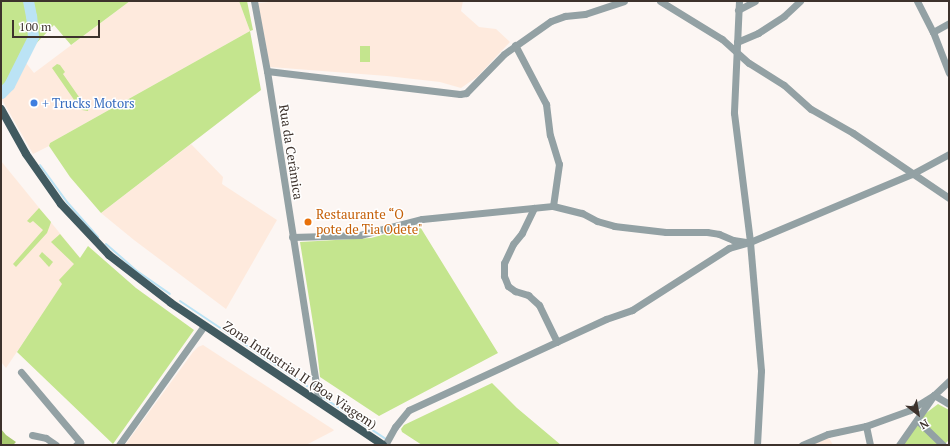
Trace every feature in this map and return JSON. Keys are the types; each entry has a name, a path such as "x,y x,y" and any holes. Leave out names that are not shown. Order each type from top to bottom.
{"main road":[{"name":"Zona Industrial II (Boa Viagem)","path":"1,109 44,181 81,227 124,268 204,326 384,445"}],"street":[{"name":"Rua da Cerâmica","path":"254,1 267,71 319,402"},
{"path":"267,71 460,94 466,93 504,54 551,21 565,16 585,14 624,1"},
{"path":"660,1 722,39 736,52 784,85 811,109 853,133 949,198"},
{"path":"739,1 734,113 750,242 761,371 757,445"},
{"path":"738,10 755,1"},
{"path":"737,42 758,33 784,16 800,1"},
{"path":"917,1 949,73"},
{"path":"932,32 949,23"},
{"path":"515,45 546,104 550,135 559,164 553,206"},
{"path":"384,445 395,427 410,410 606,319 632,310 729,248 750,242 912,174 949,154"},
{"path":"292,237 360,235 422,219 553,206 570,209 597,221 614,226 666,232 707,232 719,234 733,240 750,242"},
{"path":"534,208 522,233 513,244 504,263 504,276 508,286 528,295 539,305 557,342"},
{"path":"119,445 204,326"},
{"path":"21,372 80,444"},
{"path":"802,445 828,434 866,426 910,410 934,395 949,381"},
{"path":"934,395 949,404"},
{"path":"899,445 934,395"},
{"path":"917,420 944,445"},
{"path":"866,426 870,445"},
{"path":"32,435 46,438 56,445"}],"shaded area":[{"path":"130,1 239,1 250,31 33,154 1,98 10,91 17,80 22,58 34,73"},
{"path":"279,1 463,1 461,11 479,27 496,29 510,42 477,77 461,88 440,82 387,76 270,67 258,3"},
{"path":"191,144 223,177 222,184 277,220 226,309 134,240 101,213"},
{"path":"1,161 80,258 6,368 1,362"},
{"path":"203,345 334,430 306,445 125,445 193,352 198,347"},
{"path":"829,438 833,445 812,445"}],"green space":[{"path":"1,1 130,1 71,45 54,25 22,58 17,80 10,91 1,98"},
{"path":"239,1 247,1 253,30 250,31"},
{"path":"250,31 261,90 101,213 70,177 49,146 50,143"},
{"path":"360,46 370,46 370,62 360,62"},
{"path":"57,64 60,65 65,72 63,74 86,107 89,106 88,111 82,110 79,107 52,68"},
{"path":"39,208 51,222 47,233 16,267 13,264 43,230 33,221 30,223 27,221"},
{"path":"419,225 498,353 379,416 320,377 300,242 371,238"},
{"path":"60,234 80,258 88,246 136,288 194,330 113,444 17,352 62,284 59,280 74,264 51,242"},
{"path":"42,252 53,262 49,267 39,256"},
{"path":"492,383 517,408 561,445 422,445 402,432 401,429 404,425"},
{"path":"938,404 949,410 949,440 944,445 901,445 917,420"},
{"path":"1,429 6,435 16,442 13,445 1,445"}],"waterway":[{"path":"1,93 9,85 33,37 28,1"},
{"path":"40,165 67,202 98,237"},
{"path":"106,244 137,271 170,294"},
{"path":"180,301 307,386"},
{"path":"321,396 386,439"}],"place":[{"name":"+ Trucks Motors","path":"34,103"},
{"name":"Restaurante “O pote de Tia Odete\"","path":"308,222"}]}
